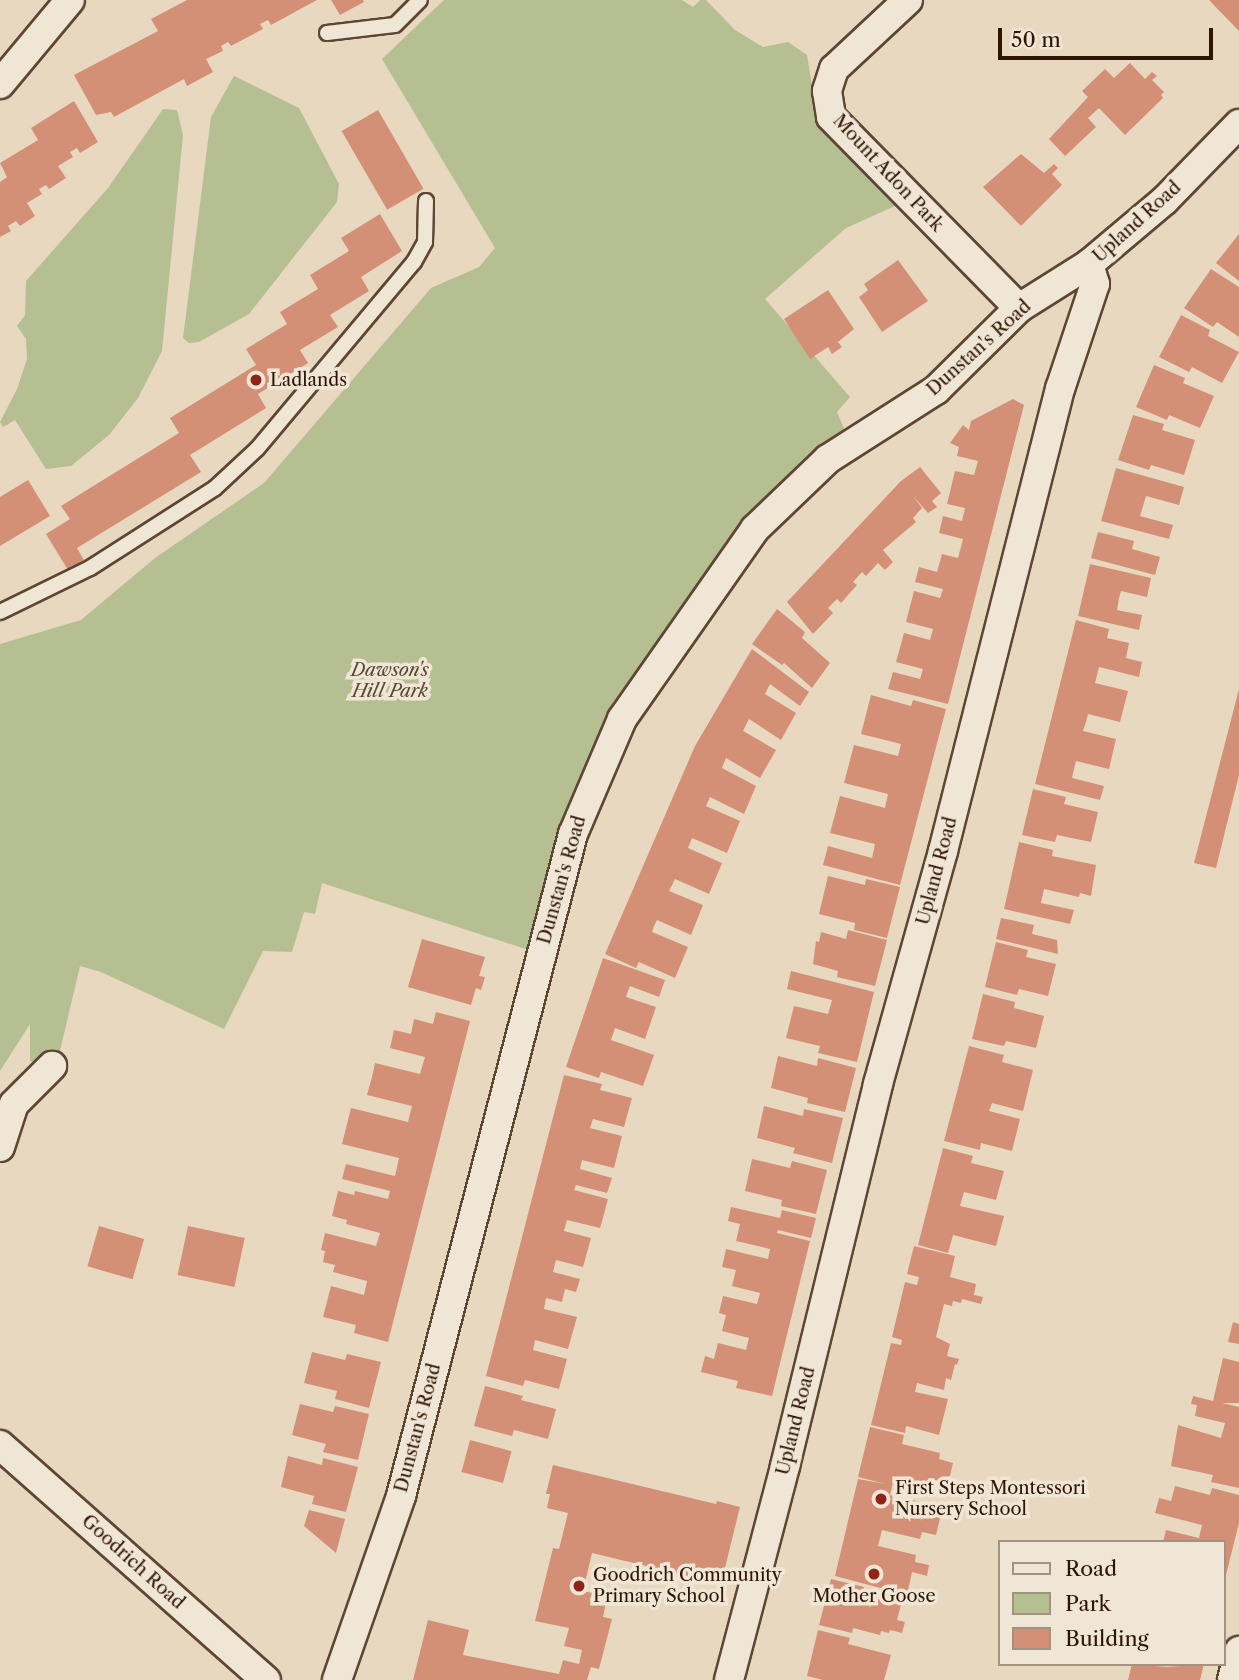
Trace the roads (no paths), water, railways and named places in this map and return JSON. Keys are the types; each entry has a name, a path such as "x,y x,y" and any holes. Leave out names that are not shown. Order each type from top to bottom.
{"street":[{"path":"0,84 70,0"},
{"name":"Mount Adon Park","path":"908,0 834,69 827,91 831,117 1019,308"},
{"name":"Upland Road","path":"729,1680 789,1452 878,1084 943,851 1060,389 1095,284 1089,264 1165,200 1239,124"},
{"name":"Dunstan's Road","path":"337,1680 401,1496 573,834 622,719 755,529 828,459 936,390 1019,308 1089,264"},
{"path":"0,1147 15,1104 52,1066"},
{"name":"Goodrich Road","path":"0,1445 266,1680"},
{"path":"1232,1680 1239,1651"}],"lane":[{"path":"327,33 395,25 420,0"},
{"path":"0,612 90,568 215,488 257,449 414,262 425,242 426,201"}],"place":[{"name":"Ladlands","path":"256,380"},
{"name":"First Steps Montessori Nursery School","path":"881,1499"},
{"name":"Mother Goose","path":"874,1574"},
{"name":"Goodrich Community Primary School","path":"579,1586"}],"park label":[{"name":"Dawson's Hill Park","path":"390,681"}]}
